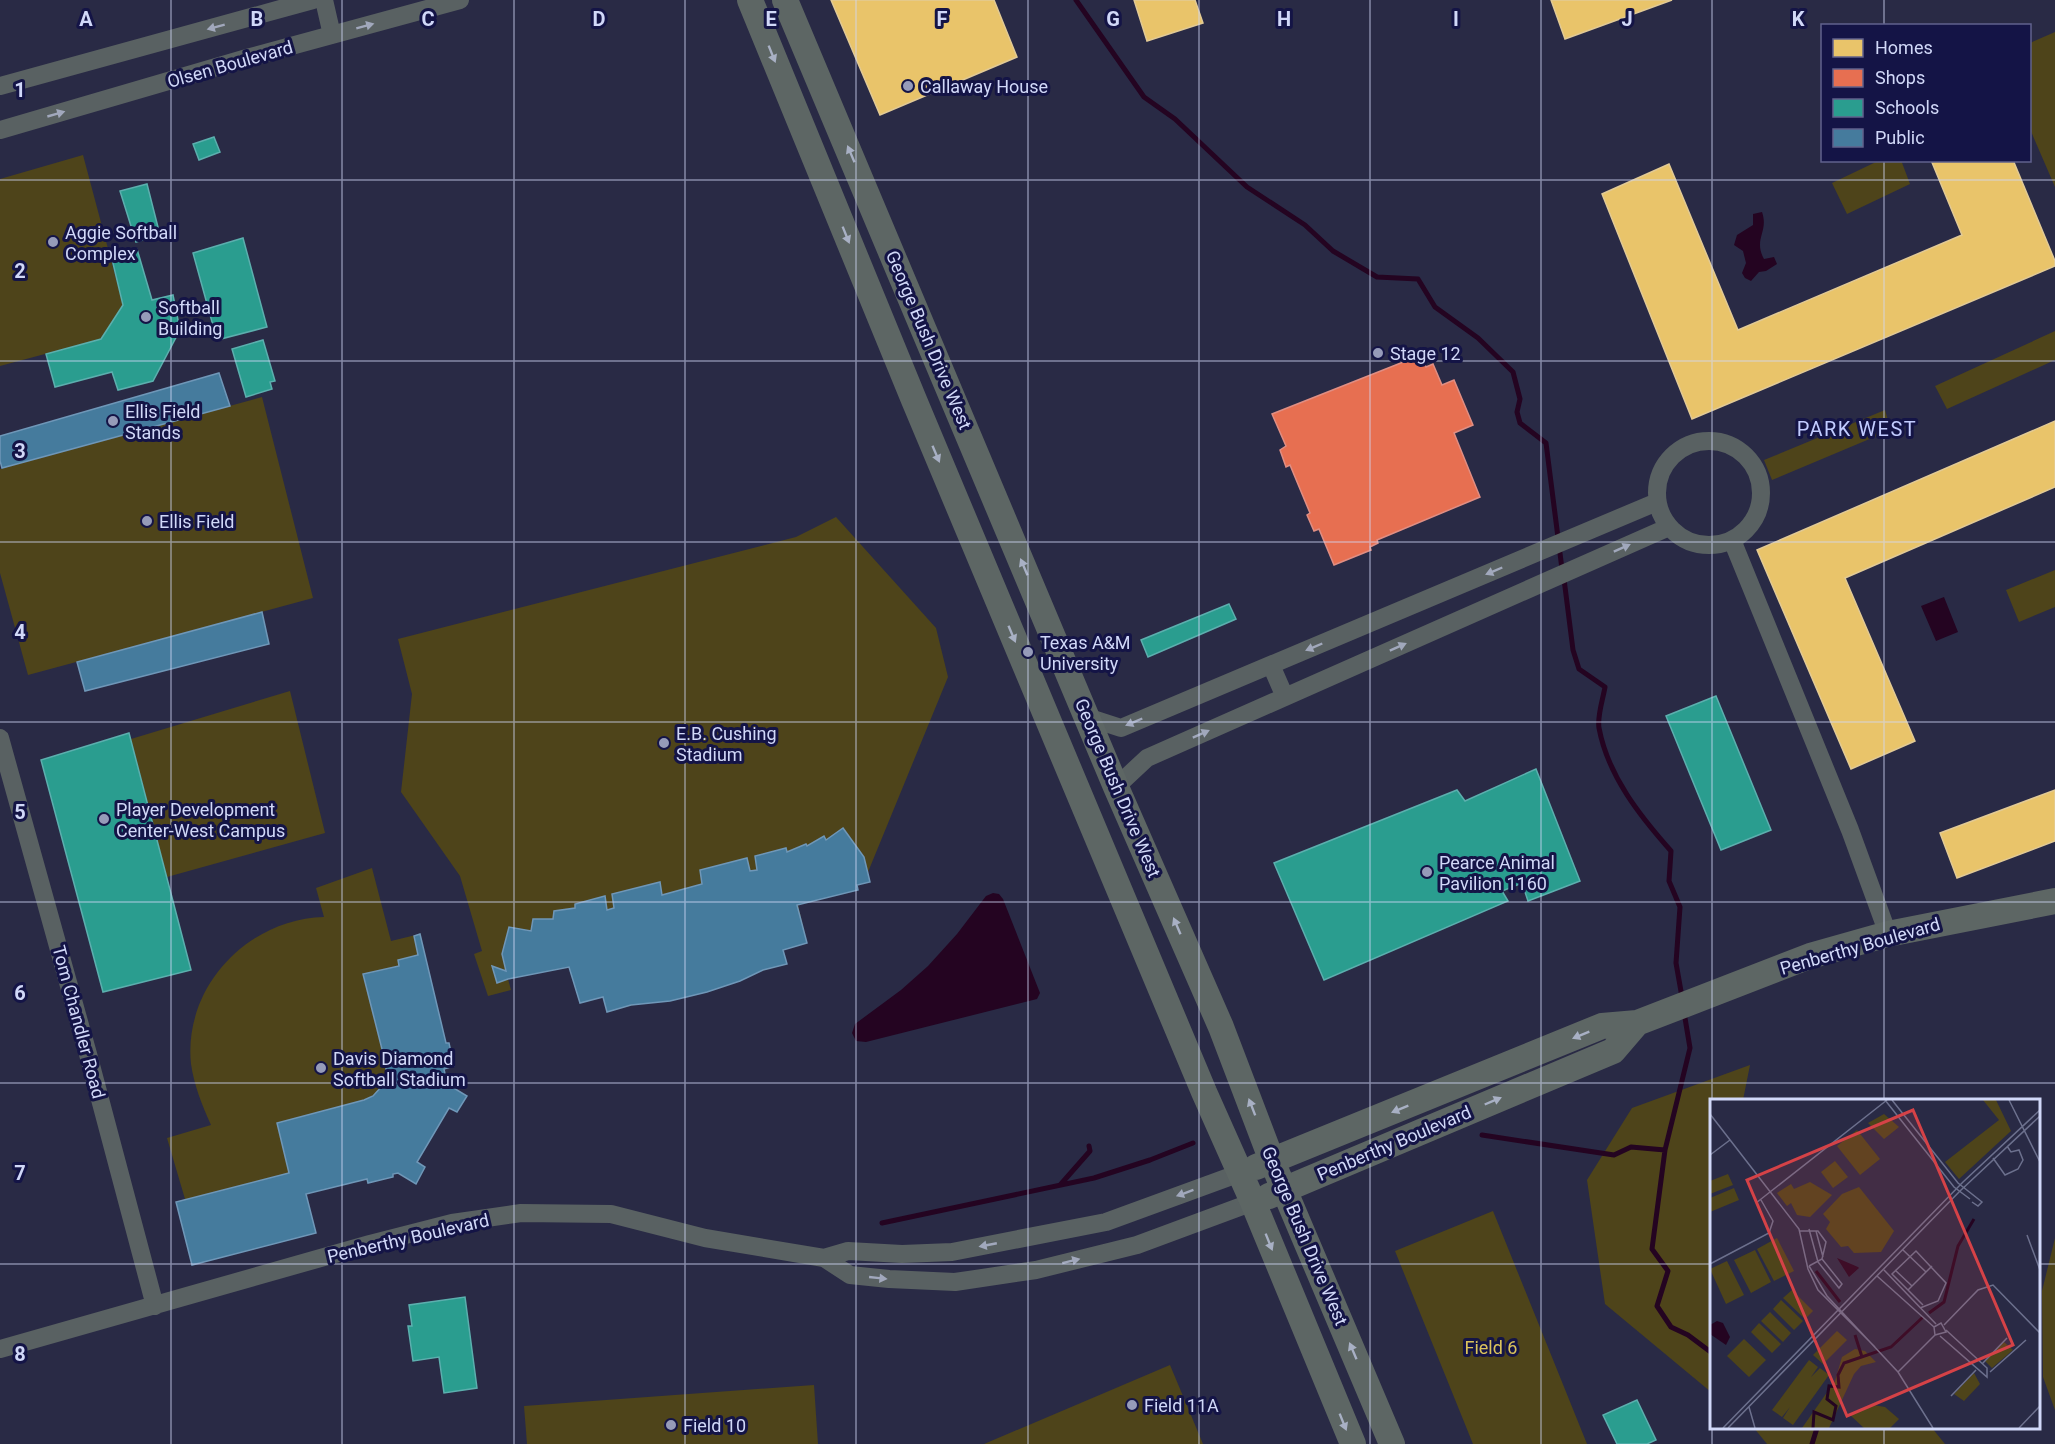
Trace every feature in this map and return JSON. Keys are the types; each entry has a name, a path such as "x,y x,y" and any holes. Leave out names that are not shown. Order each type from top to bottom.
{"main road":[{"name":"George Bush Drive West","path":"750,0 914,400 1353,1444"},
{"name":"George Bush Drive West","path":"785,0 1116,787 1221,1027 1272,1161 1392,1444"},
{"path":"914,400 948,426 986,512 989,514 1001,512"},
{"name":"Penberthy Boulevard","path":"1240,1173 1602,1026 1637,1023 1810,956 1888,934 2055,901"},
{"name":"Penberthy Boulevard","path":"1253,1202 1613,1051 1637,1023"}],"street":[{"path":"0,86 313,0"},
{"path":"324,0 332,35"},
{"name":"Olsen Boulevard","path":"0,130 460,0"},
{"path":"1717,440 1733,445 1747,456 1757,472 1761,490 1759,508 1753,521 1744,532 1732,540 1716,545 1698,544 1682,538 1669,527 1661,515 1657,502 1658,480 1667,460 1684,446 1700,441 1717,440"},
{"path":"1087,717 1121,728 1657,502"},
{"path":"1116,787 1148,758 1669,527"},
{"path":"1732,540 1850,830 1888,934"},
{"path":"1270,665 1285,697"},
{"name":"Tom Chandler Road","path":"0,738 155,1306"},
{"name":"Penberthy Boulevard","path":"824,1258 848,1251 902,1254 952,1252 1106,1222 1240,1173"},
{"name":"Penberthy Boulevard","path":"0,1349 432,1228 521,1213 611,1214 705,1238 824,1258 850,1275 956,1282 1036,1270 1137,1245 1253,1202"}],"green space":[{"path":"2055,32 2055,187 2031,131 2031,43"},
{"name":"Aggie Softball Complex","path":"83,155 123,305 101,339 0,366 0,179"},
{"path":"1876,162 1902,162 1910,184 1847,214 1832,183"},
{"path":"2055,331 2055,360 1947,409 1935,386"},
{"name":"Ellis Field","path":"262,397 313,598 28,675 0,573 0,469"},
{"path":"1885,410 1891,430 1772,480 1764,460"},
{"name":"E.B. Cushing Stadium","path":"836,517 936,628 948,677 868,872 870,882 857,885 858,890 798,905 807,943 783,950 787,964 607,1012 603,997 580,1003 569,967 508,979 511,990 488,996 474,954 482,951 460,876 401,792 412,694 398,639 796,537"},
{"path":"2055,570 2055,607 2019,622 2006,590"},
{"path":"290,691 325,833 167,877 131,739"},
{"name":"Davis Diamond Softball Stadium","path":"372,868 391,941 420,934 446,1043 449,1043 454,1066 444,1069 447,1084 467,1096 457,1112 449,1108 417,1162 425,1167 416,1184 397,1173 393,1174 393,1177 368,1183 366,1179 306,1194 316,1233 192,1265 176,1202 185,1199 167,1138 211,1125 194,1080 191,1064 191,1036 198,1009 210,984 226,962 246,944 270,930 296,921 324,917 316,888"},
{"path":"1750,1065 1743,1099 1710,1099 1710,1391 1605,1304 1587,1180 1632,1108"},
{"name":"Field 6","path":"1493,1211 1587,1444 1473,1444 1395,1251"},
{"path":"2055,1238 2055,1410 2043,1377 2042,1291"},
{"name":"Field 11A","path":"1170,1365 1203,1444 984,1444"},
{"name":"Field 10","path":"814,1385 818,1444 527,1444 524,1406"},
{"path":"1755,1429 1933,1429 1945,1444 1767,1444"}],"shaded area":[{"path":"1762,212 1764,225 1760,241 1761,252 1764,259 1774,257 1777,264 1766,271 1759,272 1751,281 1742,273 1746,263 1743,251 1734,245 1737,235 1753,225 1753,214"},
{"path":"1944,597 1958,632 1936,641 1921,606"},
{"path":"993,893 999,894 1003,899 1040,993 1037,999 866,1042 856,1041 852,1033 855,1024 901,990 928,966 957,934 986,896"}],"building: Homes":[{"name":"Callaway House","path":"831,0 994,0 1017,57 880,115"},
{"path":"1134,0 1195,0 1203,23 1147,41"},
{"path":"1551,0 1672,0 1565,39"},
{"path":"1932,162 2014,162 2055,261 2055,266 1692,419 1602,194 1669,164 1738,330 1962,235"},
{"path":"2055,421 2055,487 1845,578 1915,741 1851,769 1757,550"},
{"path":"2055,790 2055,841 1957,878 1940,833"}],"building: Shops":[{"path":"1421,355 1426,367 1433,364 1442,385 1454,380 1473,425 1454,433 1480,497 1377,540 1378,543 1370,547 1371,550 1334,565 1319,529 1314,531 1307,515 1310,513 1290,465 1286,467 1280,450 1286,446 1272,414"}],"building: Schools":[{"path":"214,137 220,152 199,160 193,144"},
{"path":"147,184 160,235 136,242 120,191"},
{"path":"243,238 267,327 217,340 193,253"},
{"name":"Softball Building","path":"137,249 152,300 173,295 180,330 153,381 118,390 112,372 55,387 46,354 101,339 123,305 111,255"},
{"path":"263,340 275,381 270,382 272,389 246,397 232,349"},
{"path":"1229,604 1236,619 1148,657 1141,640"},
{"path":"1716,696 1771,830 1721,850 1666,716"},
{"name":"Player Development Center-West Campus","path":"129,733 191,970 103,992 41,760"},
{"name":"Pearce Animal Pavilion 1160","path":"1536,769 1580,881 1528,901 1522,883 1502,891 1508,901 1324,980 1274,863 1457,790 1465,801"},
{"path":"465,1297 477,1388 444,1393 439,1357 413,1361 408,1326 412,1326 409,1305"},
{"path":"1637,1400 1656,1440 1647,1444 1617,1444 1603,1415"}],"building: Public":[{"name":"Ellis Field Stands","path":"219,373 230,406 2,468 0,436"},
{"path":"262,612 269,644 85,691 77,662"},
{"path":"843,828 864,857 870,882 857,885 858,890 797,905 807,943 783,950 787,964 763,970 740,981 707,992 670,1001 631,1005 607,1012 603,997 580,1003 569,967 497,983 492,966 506,971 502,954 509,927 531,931 533,919 553,919 554,911 575,908 575,904 605,896 607,910 614,908 612,894 660,882 662,895 702,884 700,870 747,858 750,871 757,870 755,856 786,848 787,852 806,844 807,846 824,836 826,840"},
{"path":"420,934 446,1043 449,1043 454,1066 444,1069 447,1084 467,1096 457,1112 449,1108 417,1162 425,1167 416,1184 398,1173 393,1174 393,1177 368,1183 367,1179 306,1194 316,1233 192,1265 176,1202 289,1173 277,1123 364,1100 373,1096 382,1086 386,1075 386,1065 363,974 399,966 398,960 418,955 414,936"}],"waterway":[{"path":"1076,0 1144,97 1175,119 1247,187 1305,225 1333,251 1377,277 1418,279 1435,307 1478,338 1513,372 1520,399 1517,412 1520,423 1546,443 1562,569"},
{"path":"1564,579 1573,650 1579,669 1605,687 1599,713 1599,728 1603,746 1627,794 1671,851 1669,881 1680,907 1676,963 1682,997"},
{"path":"1684,1012 1690,1048 1665,1150 1652,1249 1668,1271 1657,1306 1671,1327 1688,1335 1710,1352"},
{"path":"1482,1135 1614,1155 1631,1147 1665,1150"},
{"path":"882,1223 1094,1178 1193,1143"},
{"path":"1061,1184 1090,1151 1089,1146"},
{"path":"1812,1444 1817,1429"}],"place":[{"name":"Callaway House","path":"908,86"},
{"name":"Aggie Softball Complex","path":"53,242"},
{"name":"Softball Building","path":"146,317"},
{"name":"Stage 12","path":"1378,353"},
{"name":"Ellis Field Stands","path":"113,421"},
{"name":"Ellis Field","path":"147,521"},
{"name":"Texas A&M University","path":"1028,652"},
{"name":"E.B. Cushing Stadium","path":"664,743"},
{"name":"Player Development Center-West Campus","path":"104,819"},
{"name":"Pearce Animal Pavilion 1160","path":"1427,872"},
{"name":"Davis Diamond Softball Stadium","path":"321,1068"},
{"name":"Field 11A","path":"1132,1405"},
{"name":"Field 10","path":"671,1425"}],"district":[{"name":"PARK WEST","path":"1857,429"}]}
